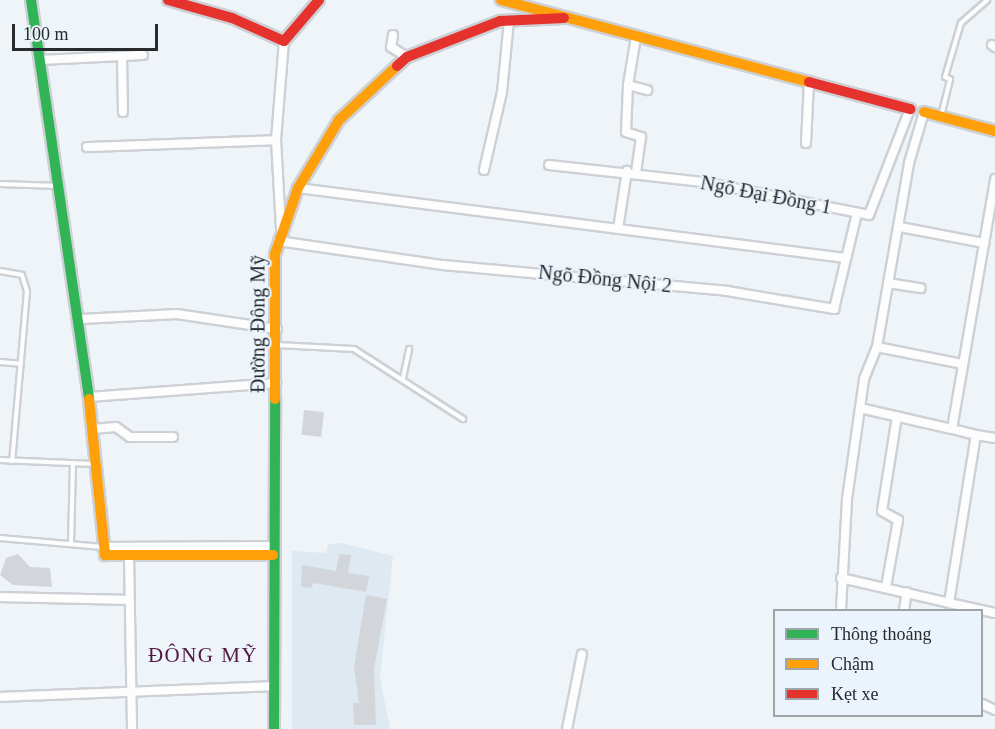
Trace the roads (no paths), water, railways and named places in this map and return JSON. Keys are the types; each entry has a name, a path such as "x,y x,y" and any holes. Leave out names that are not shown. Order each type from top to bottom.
{"street":[{"path":"31,0 81,318 105,555 273,551"},
{"path":"168,0 232,18 284,41"},
{"path":"280,235 276,140 284,41 319,0"},
{"path":"501,0 910,109"},
{"name":"Đường Đông Mỹ","path":"274,729 273,551 280,235 298,188 339,120 407,57 509,21 564,18"},
{"path":"484,170 502,92 509,21"},
{"path":"393,34 391,47 407,57"},
{"path":"636,37 628,85 626,132 641,137 636,172"},
{"path":"40,60 143,55"},
{"path":"122,56 123,112"},
{"path":"806,143 809,82"},
{"path":"628,85 647,90"},
{"name":"Ngõ Đại Đồng 1","path":"549,165 636,172 869,215 910,109"},
{"path":"841,609 842,578 860,408 867,366 877,347 900,227 909,163 924,112 995,131"},
{"path":"87,147 276,140"},
{"path":"618,229 627,171"},
{"path":"951,429 995,179"},
{"path":"298,188 846,258"},
{"name":"Ngõ Đồng Nội 2","path":"280,235 443,265 727,291 834,309 857,213"},
{"path":"900,227 984,243"},
{"path":"888,284 921,288"},
{"path":"81,318 177,314 277,329"},
{"path":"877,347 963,364"},
{"path":"89,397 276,383"},
{"path":"860,408 995,438"},
{"path":"886,587 898,520 882,511 897,416"},
{"path":"92,429 116,426 130,437 173,437"},
{"path":"950,603 976,435"},
{"path":"103,547 273,551"},
{"path":"129,555 129,690 132,729"},
{"path":"842,578 908,592 950,603 958,608"},
{"path":"904,609 908,592"},
{"path":"0,597 128,600"},
{"path":"567,729 582,654"},
{"path":"0,697 129,690 273,686"}],"lane":[{"path":"941,117 950,79 945,77 961,23 987,0"},
{"path":"0,184 60,186"},
{"path":"0,271 25,279 21,364 12,461"},
{"path":"277,345 354,349 463,419"},
{"path":"402,378 409,349"},
{"path":"0,362 21,364"},
{"path":"0,460 95,464"},
{"path":"71,544 73,463"},
{"path":"0,538 103,547"}],"district":[{"name":"ĐÔNG MỸ","path":"203,655"}]}
